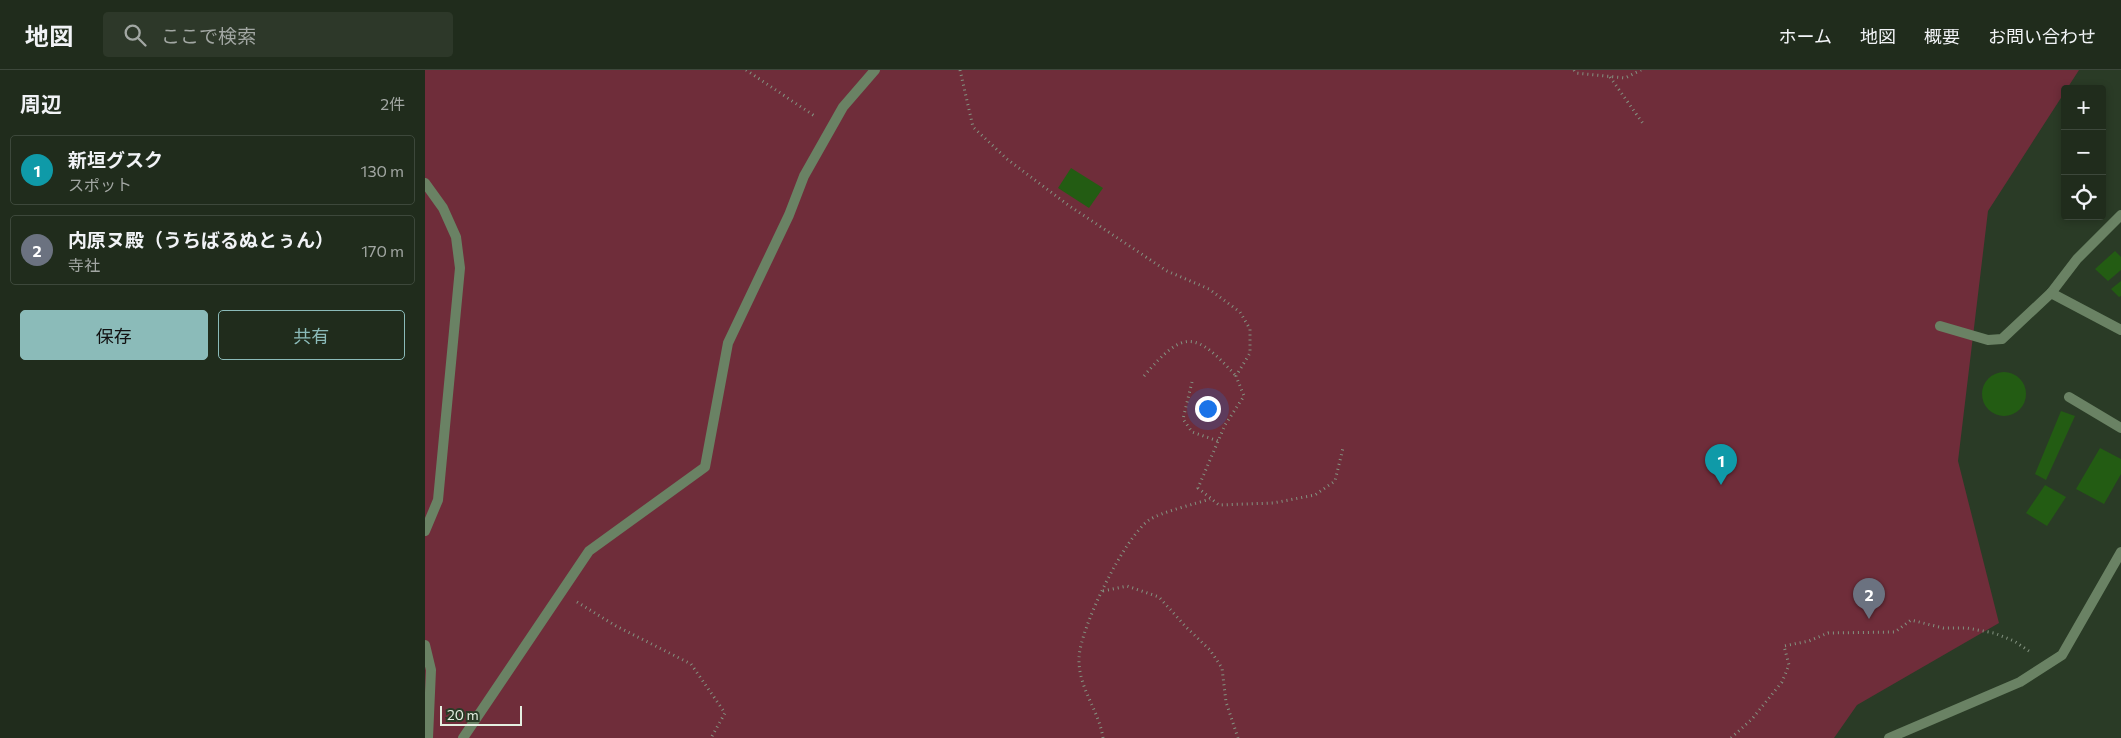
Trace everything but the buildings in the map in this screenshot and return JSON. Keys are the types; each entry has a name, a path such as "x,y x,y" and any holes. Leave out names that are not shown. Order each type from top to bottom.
{"street":[{"path":"463,738 589,551 705,467 728,343 789,215 804,176 843,107 875,70"},
{"path":"425,183 443,208 456,237 460,268 438,500 425,531"},
{"path":"1940,326 1988,340 2002,339 2051,293 2077,259 2121,215"},
{"path":"2051,293 2121,330"},
{"path":"2069,397 2121,428"},
{"path":"1889,738 2020,682 2062,655 2121,552"},
{"path":"425,645 431,670 428,738"}],"path":[{"path":"746,70 831,128"},
{"path":"960,70 973,127 1007,160 1068,205 1167,271 1209,289 1240,312 1250,329 1250,353 1236,376"},
{"path":"1574,70 1576,73 1625,78 1641,70"},
{"path":"1609,76 1644,126"},
{"path":"1144,376 1163,354 1179,342 1202,343 1219,357 1236,376 1244,396 1225,425 1198,488 1219,505 1273,503 1315,495 1335,481 1343,448"},
{"path":"1192,382 1183,419 1191,432 1218,441"},
{"path":"1103,738 1082,684 1079,658 1089,623 1103,591 1128,542 1149,520 1211,498"},
{"path":"1103,591 1127,586 1159,597 1210,650 1222,668 1226,702 1238,738"},
{"path":"561,593 616,626 691,664 725,713 711,738"},
{"path":"1731,738 1753,719 1781,682 1789,665 1784,646 1809,641 1828,633 1895,632 1911,620 1943,628 1967,628 1994,633 2014,641 2037,657"}],"shaded area":[{"path":"425,70 2079,70 2069,85 2061,85 2061,98 1988,211 1958,461 1999,623 1857,705 1834,738 425,738"}],"place":[{"name":"新垣グスク","path":"1721,485"},
{"name":"内原ヌ殿（うちばるぬとぅん）","path":"1869,619"}]}
